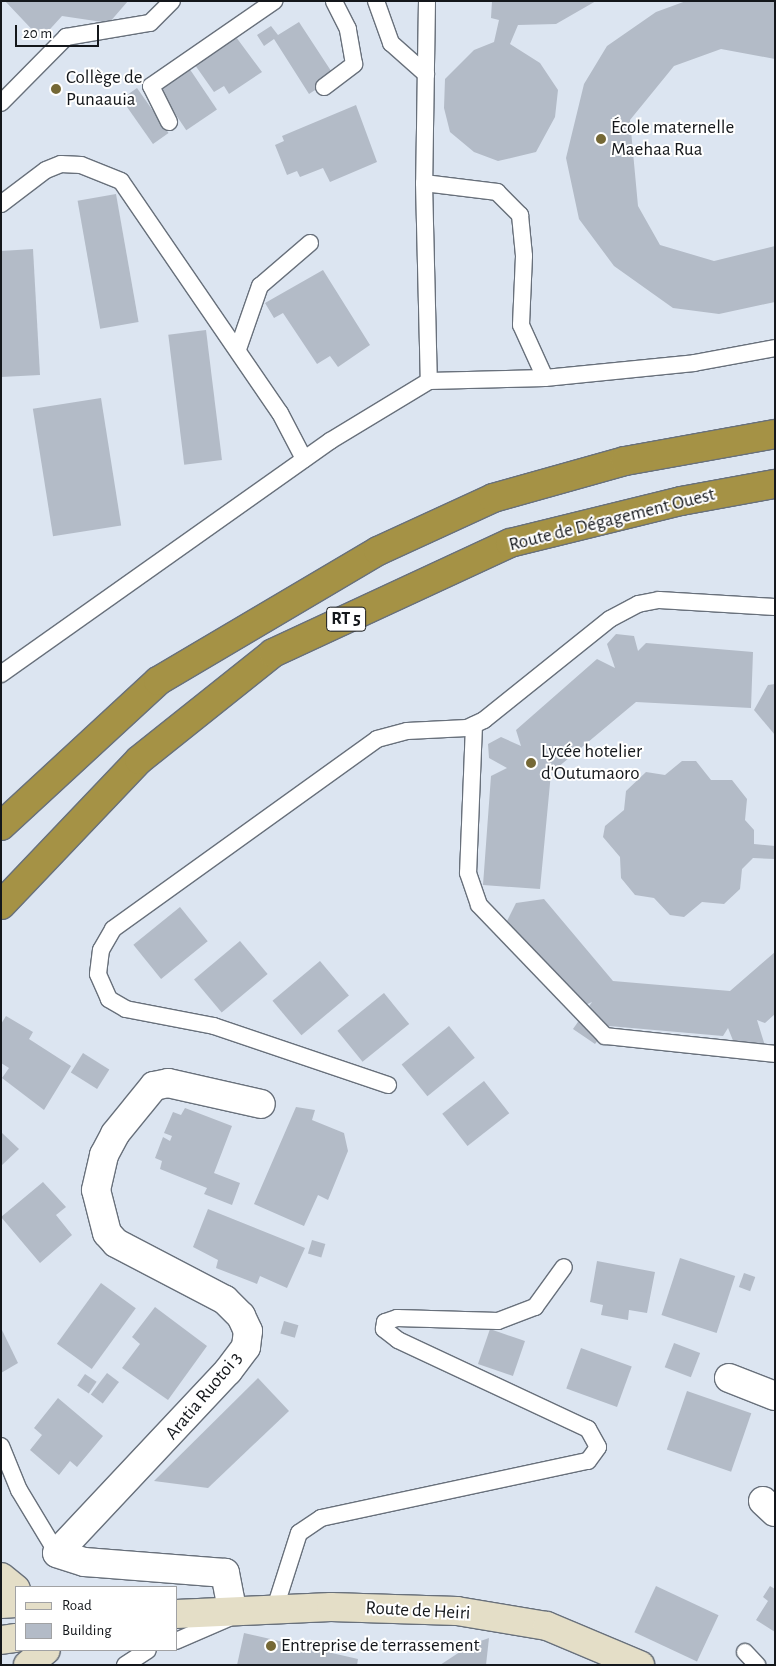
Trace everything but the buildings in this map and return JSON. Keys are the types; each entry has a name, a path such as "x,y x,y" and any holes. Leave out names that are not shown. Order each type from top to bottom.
{"highway":[{"name":"RT 5","path":"1,826 158,681 378,551 493,498 625,461 775,434"},
{"name":"Route de Dégagement Ouest","path":"1,905 139,760 273,653 510,542 681,501 775,484"}],"main road":[{"path":"1,1577 15,1588"},
{"path":"1,1604 15,1603"},
{"name":"Route de Heiri","path":"180,1612 252,1608 457,1611 547,1626 640,1665"},
{"path":"1,1640 15,1638"},
{"path":"28,1665 45,1651"}],"street":[{"name":"Aratia Ruotoi 3","path":"57,1553 167,1440 246,1347 248,1331 241,1316 225,1300 116,1243 101,1219 96,1190 104,1155 115,1134 154,1086 168,1083 260,1104"},
{"path":"729,1378 775,1396"},
{"path":"57,1553 84,1562 225,1573 252,1608"}],"lane":[{"path":"1,103 66,37 150,23 172,1"},
{"path":"168,122 151,86 274,1"},
{"path":"324,87 354,64 348,29 334,1"},
{"path":"376,1 391,43 426,74"},
{"path":"427,1 424,183 429,381"},
{"path":"1,204 46,170 61,164 80,165 121,181 238,349 280,413 304,459"},
{"path":"424,183 497,192 520,215 524,256 521,325 545,378"},
{"path":"238,349 260,286 310,243"},
{"path":"1,674 304,459 429,381 545,378 694,362 775,348"},
{"path":"388,1085 214,1026 126,1009 108,999 98,974 101,950 113,929 377,739 391,733 474,725 610,619 638,604 659,600 775,608"},
{"path":"474,725 468,873 479,905 605,1036 775,1054"},
{"path":"178,1640 252,1608 299,1533 321,1518 588,1461 598,1447 588,1429 398,1340 384,1329 385,1322 397,1318 498,1321 535,1307 564,1267"},
{"path":"1,1446 19,1490 57,1553"},
{"path":"126,1665 147,1651"},
{"path":"745,1652 756,1665"}],"place":[{"name":"Collège de Punaauia","path":"56,89"},
{"name":"École maternelle Maehaa Rua","path":"601,139"},
{"name":"Lycée hotelier d'Outumaoro","path":"531,763"},
{"name":"Entreprise de terrassement","path":"271,1646"}]}
